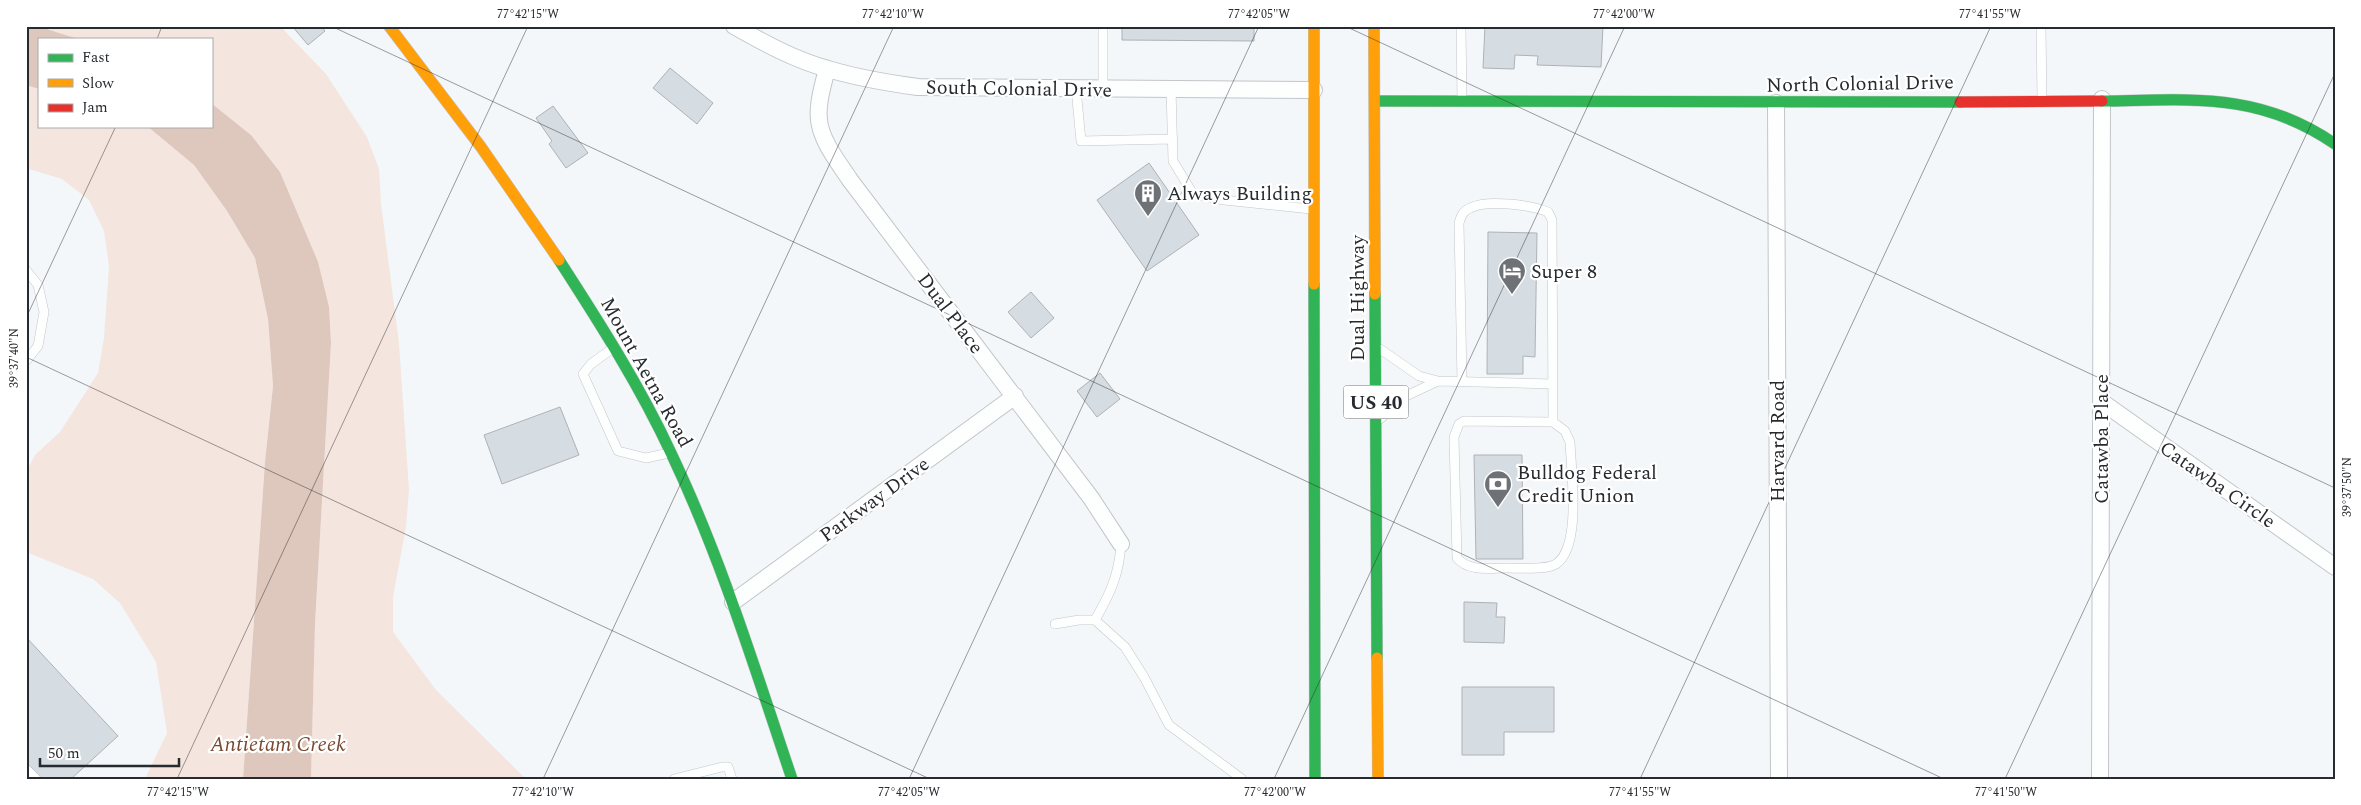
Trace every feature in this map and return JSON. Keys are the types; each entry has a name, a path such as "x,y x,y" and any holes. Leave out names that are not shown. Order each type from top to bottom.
{"street":[{"name":"Mount Aetna Road","path":"389,26 433,81 507,182 579,289 672,453 702,522 733,602 792,779"},
{"name":"South Colonial Drive","path":"734,26 792,56 827,69 873,81 918,87 1103,90 1314,90"},
{"name":"US 40","path":"1314,26 1315,779"},
{"name":"Dual Highway","path":"1374,26 1378,779"},
{"name":"Dual Place","path":"827,69 820,98 819,121 828,142 850,180 1090,498 1121,544"},
{"name":"Catawba Place","path":"2100,779 2102,100"},
{"name":"North Colonial Drive","path":"1375,101 1776,103 2214,100 2255,105 2286,114 2335,144"},
{"name":"Harvard Road","path":"1776,103 1779,779"},
{"name":"Parkway Drive","path":"733,602 1014,396"},
{"name":"Catawba Circle","path":"2102,402 2335,567"}],"lane":[{"path":"1102,26 1103,90"},
{"path":"1461,26 1462,102"},
{"path":"2041,26 2042,100"},
{"path":"1076,89 1081,141 1172,139"},
{"path":"1171,89 1173,161 1193,194 1224,200 1314,209"},
{"path":"1462,382 1459,223 1461,216 1469,208 1479,205 1537,207 1548,212 1552,220 1553,422"},
{"path":"26,270 38,285 44,312 38,346 26,361"},
{"path":"1376,346 1419,376 1438,381 1553,384"},
{"path":"613,348 591,364 583,374 618,450 646,458 672,453"},
{"path":"1376,423 1406,396 1438,381"},
{"path":"1464,421 1553,422 1565,431 1570,442 1573,530 1564,556 1558,563 1530,568 1469,567 1457,558 1454,437 1459,424 1464,421"},
{"path":"1095,620 1113,588 1120,561 1121,544"},
{"path":"1055,624 1079,620 1095,620 1125,647 1144,677 1169,725 1242,779"},
{"path":"674,779 728,767 732,779"},
{"path":"26,768 36,779"}],"shaded area":[{"path":"42,26 280,26 326,74 367,137 379,169 381,204 399,343 409,490 406,527 393,597 393,632 436,690 526,779 311,779 315,624 331,343 329,307 298,216 280,172 251,135 212,104 212,38 68,37"},
{"path":"26,85 38,89 38,128 149,128 194,165 227,211 255,258 268,319 273,386 265,462 243,779 145,779 167,733 156,662 120,603 93,579 26,552 26,472 35,455 60,432 98,373 104,338 109,266 104,231 89,200 62,179 29,169 26,170"}],"water":[{"path":"26,26 40,27 76,38 38,38 38,89 26,85"},
{"name":"Antietam Creek","path":"212,104 251,135 280,172 318,262 329,307 331,343 315,624 311,779 243,779 265,462 273,386 268,319 255,258 227,211 194,165 149,128 212,128"}],"building":[{"path":"292,26 321,26 325,31 308,45"},
{"path":"1122,26 1254,26 1254,41 1122,40"},
{"path":"1485,26 1603,26 1601,67 1537,65 1538,56 1515,55 1514,69 1483,68"},
{"path":"670,68 713,103 697,124 653,88"},
{"path":"553,106 588,153 566,168 549,144 552,141 536,118"},
{"name":"Always Building","path":"1149,163 1199,235 1147,271 1097,200"},
{"name":"Super 8","path":"1488,232 1537,233 1535,357 1523,356 1523,374 1487,374"},
{"path":"1031,292 1054,318 1031,338 1008,312"},
{"path":"1100,373 1120,399 1097,417 1077,391"},
{"path":"560,407 579,455 502,484 484,435"},
{"path":"1474,455 1522,455 1523,559 1476,559"},
{"path":"1464,602 1497,603 1496,617 1505,617 1504,643 1464,642"},
{"path":"26,637 118,736 71,779 42,779 26,762"},
{"path":"1462,687 1554,687 1554,732 1504,732 1504,755 1462,755"}],"traffic: fast":[{"path":"2102,101 2194,100 2223,102 2251,107 2278,115 2306,127 2335,144"},
{"path":"1375,101 1960,102"},
{"path":"559,260 632,379 659,428 689,493 722,573 792,779"},
{"path":"1314,284 1315,779"},
{"path":"1375,294 1377,658"}],"traffic: slow":[{"path":"389,26 481,147 559,260"},
{"path":"1314,26 1314,284"},
{"path":"1374,26 1375,294"},
{"path":"1377,658 1378,779"}],"traffic: jam":[{"path":"1960,102 2102,101"}],"place":[{"name":"Always Building","path":"1148,217"},
{"name":"Super 8","path":"1512,295"},
{"name":"Bulldog Federal Credit Union","path":"1498,508"}]}
